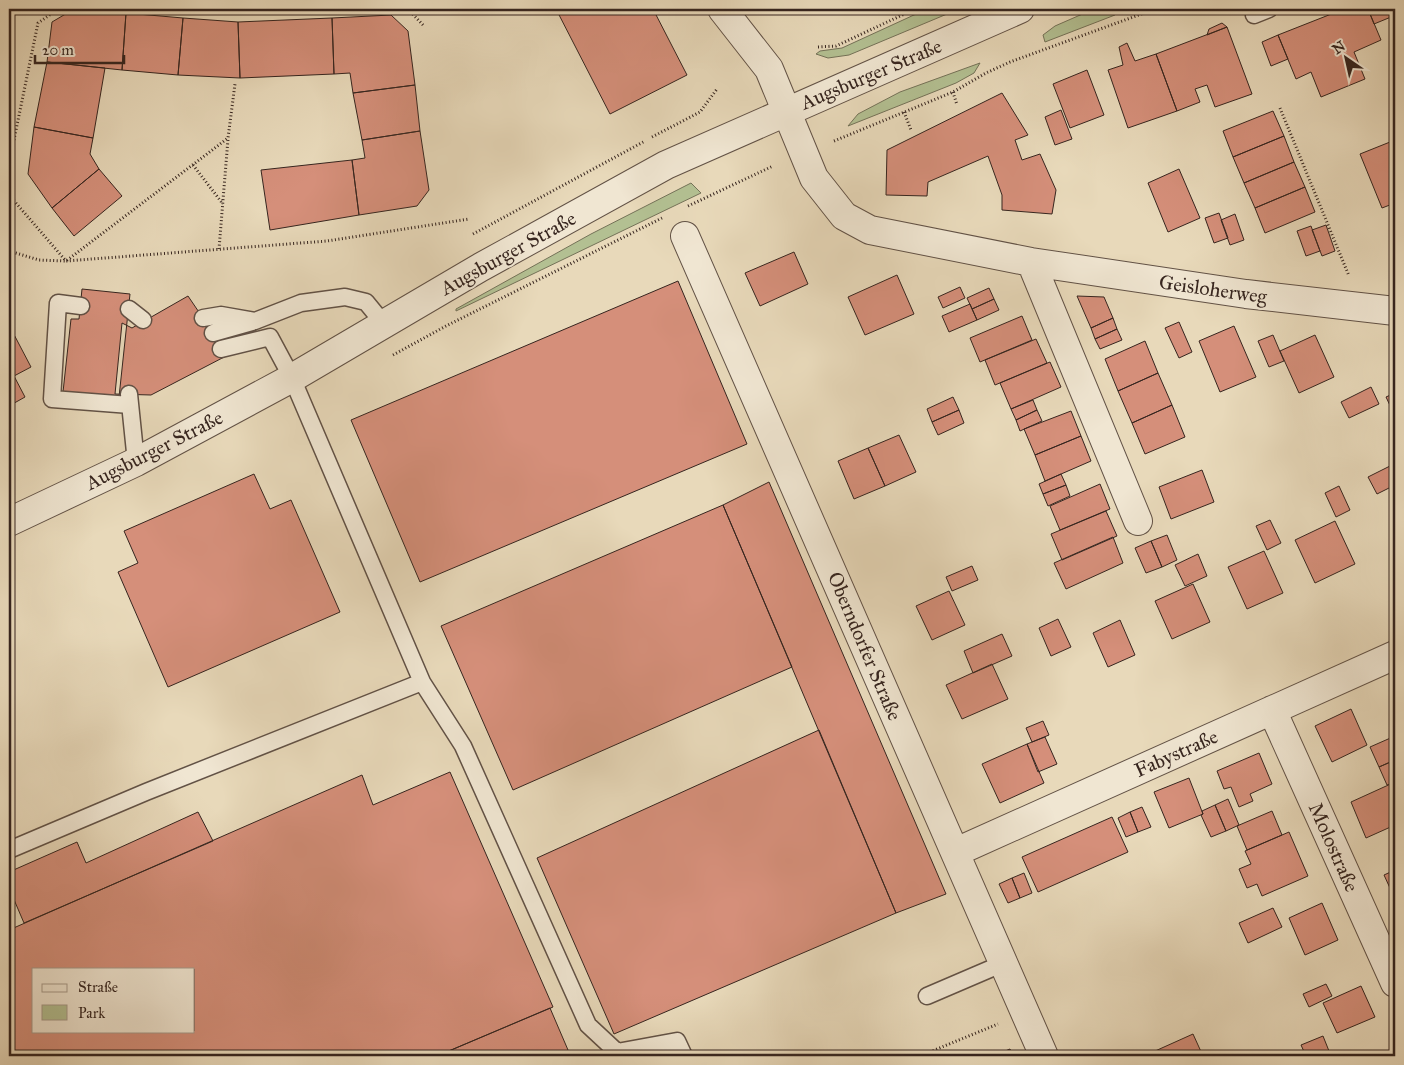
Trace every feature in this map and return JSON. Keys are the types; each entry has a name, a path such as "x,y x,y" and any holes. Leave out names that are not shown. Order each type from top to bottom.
{"street":[{"name":"Geisloherweg","path":"722,9 770,69 814,178 844,216 870,230 1031,262 1246,294 1395,311"},
{"name":"Augsburger Straße","path":"9,522 136,462 292,378 481,267 666,165 786,110 1020,9"},
{"name":"Oberndorfer Straße","path":"685,236 1044,1056"},
{"path":"1031,262 1138,521"},
{"name":"Fabystraße","path":"956,852 1395,655"},
{"name":"Molostraße","path":"1272,710 1395,983"}],"lane":[{"path":"1254,15 1269,9"},
{"path":"213,333 255,321 301,304 345,297 366,302 384,324"},
{"path":"80,306 58,303 52,399 130,400 136,462"},
{"path":"129,310 143,320"},
{"path":"203,318 221,314 255,321 270,337 292,378 422,682 463,746 588,1025 618,1054 677,1041 684,1056"},
{"path":"221,349 270,337"},
{"path":"9,850 146,792 422,682"},
{"path":"928,996 1004,963"}],"path":[{"path":"9,164 38,23 58,9"},
{"path":"408,9 423,25"},
{"path":"818,47 836,46 914,9"},
{"path":"834,141 953,92 1010,62 1155,9"},
{"path":"219,249 228,138 235,84"},
{"path":"473,234 700,112 717,89"},
{"path":"953,92 958,105"},
{"path":"1280,108 1351,280"},
{"path":"904,112 911,130"},
{"path":"66,261 228,138"},
{"path":"193,165 223,204"},
{"path":"682,209 773,166"},
{"path":"9,195 66,261"},
{"path":"387,358 446,326 665,217"},
{"path":"9,252 39,260 66,261 327,241 469,219"},
{"path":"920,1056 1025,1012"}],"green space":[{"path":"927,9 959,9 849,55 828,58 816,54 820,51 842,48"},
{"path":"1094,9 1111,9 1115,15 1045,42 1043,35 1055,26"},
{"path":"980,63 974,73 956,83 848,126 858,114 900,92"},
{"path":"691,183 701,193 456,311 456,309 591,234"}],"building":[{"path":"74,9 126,13 122,70 47,62 52,22"},
{"path":"556,9 653,9 687,75 610,114"},
{"path":"1344,9 1368,9 1381,40 1354,52 1365,79 1321,97 1311,72 1296,79 1278,35"},
{"path":"1368,9 1388,9 1391,17 1374,24"},
{"path":"126,13 183,18 178,75 122,70"},
{"path":"391,15 408,31 415,85 353,93 350,73 334,74 332,18"},
{"path":"183,18 238,22 240,78 178,75"},
{"path":"332,18 334,74 240,78 238,22"},
{"path":"1222,23 1227,27 1207,35 1209,29"},
{"path":"1227,27 1252,94 1215,107 1207,85 1195,89 1200,102 1177,111 1156,54"},
{"path":"1278,35 1288,59 1271,66 1262,42"},
{"path":"1127,43 1135,61 1156,54 1177,111 1128,128 1108,70 1123,65 1119,47"},
{"path":"47,62 105,68 93,138 34,127"},
{"path":"1087,70 1104,115 1070,128 1053,84"},
{"path":"415,85 420,131 362,140 353,93"},
{"path":"1002,93 1028,135 1015,140 1022,160 1040,154 1056,190 1052,214 1002,210 1002,195 988,156 928,182 927,196 886,195 887,150"},
{"path":"1061,110 1072,139 1055,145 1045,117"},
{"path":"1273,111 1284,136 1233,157 1223,131"},
{"path":"34,127 93,138 90,154 99,169 52,208 28,174"},
{"path":"420,131 429,190 417,206 359,215 352,160 365,158 362,140"},
{"path":"1284,136 1294,162 1244,183 1233,157"},
{"path":"1395,140 1395,203 1382,208 1360,154"},
{"path":"352,160 359,215 270,230 261,170"},
{"path":"1294,162 1305,187 1255,208 1244,183"},
{"path":"99,169 122,196 74,236 52,208"},
{"path":"1179,169 1200,218 1168,232 1148,183"},
{"path":"1305,187 1315,212 1265,233 1255,208"},
{"path":"1219,213 1228,238 1214,243 1205,218"},
{"path":"1235,214 1244,240 1230,245 1221,220"},
{"path":"1326,225 1335,251 1322,256 1312,230"},
{"path":"1311,226 1320,251 1306,256 1297,231"},
{"path":"794,252 808,284 760,306 745,273"},
{"path":"897,275 914,314 865,335 848,297"},
{"path":"678,281 747,444 420,582 351,420"},
{"path":"960,287 965,298 943,308 938,297"},
{"path":"989,288 994,299 972,309 967,298"},
{"path":"82,289 130,294 119,397 63,392 71,319 79,319"},
{"path":"188,296 228,355 151,395 115,394 122,323 132,328"},
{"path":"1077,296 1104,297 1113,318 1091,328"},
{"path":"994,299 999,310 977,320 972,309"},
{"path":"970,304 977,320 949,332 942,316"},
{"path":"1022,316 1032,340 980,362 970,338"},
{"path":"1113,318 1117,329 1095,339 1091,328"},
{"path":"1179,322 1192,352 1179,358 1165,328"},
{"path":"9,325 31,367 14,376 25,397 9,406"},
{"path":"1234,326 1256,377 1220,392 1199,341"},
{"path":"1117,329 1122,340 1100,349 1095,339"},
{"path":"1273,335 1284,361 1269,367 1258,341"},
{"path":"1315,335 1334,377 1299,393 1280,351"},
{"path":"1036,339 1047,363 995,385 985,360"},
{"path":"1145,341 1158,373 1118,391 1105,359"},
{"path":"1050,362 1061,387 1011,409 1000,383"},
{"path":"1158,373 1172,405 1132,423 1118,391"},
{"path":"1371,387 1379,404 1349,418 1341,402"},
{"path":"1395,393 1395,416 1386,397"},
{"path":"953,397 959,410 932,422 927,409"},
{"path":"1033,400 1037,410 1016,420 1011,409"},
{"path":"1172,405 1185,437 1145,454 1132,423"},
{"path":"959,410 964,423 938,435 932,422"},
{"path":"1037,410 1042,421 1020,431 1016,420"},
{"path":"1071,411 1081,436 1035,455 1024,429"},
{"path":"899,435 916,472 885,486 868,448"},
{"path":"1081,436 1091,461 1045,481 1035,455"},
{"path":"868,448 885,486 854,499 838,461"},
{"path":"1390,466 1395,477 1395,485 1377,494 1368,477"},
{"path":"1202,470 1214,502 1171,519 1159,487"},
{"path":"254,474 270,509 291,500 340,612 168,687 118,572 138,563 124,531"},
{"path":"1061,474 1066,485 1043,494 1039,484"},
{"path":"769,482 946,894 896,913 723,505"},
{"path":"1100,484 1110,509 1060,530 1050,506"},
{"path":"1066,485 1070,496 1048,506 1043,494"},
{"path":"1339,486 1350,510 1336,517 1325,493"},
{"path":"723,505 792,667 513,790 441,626"},
{"path":"1106,511 1117,536 1062,560 1051,534"},
{"path":"1270,520 1281,543 1267,550 1256,526"},
{"path":"1335,521 1355,564 1315,583 1295,540"},
{"path":"1167,535 1177,560 1162,567 1151,541"},
{"path":"1113,537 1123,563 1066,589 1054,563"},
{"path":"1151,541 1162,567 1146,573 1135,548"},
{"path":"1264,551 1283,593 1247,609 1228,567"},
{"path":"1198,554 1207,576 1185,586 1175,565"},
{"path":"972,566 978,580 952,591 946,577"},
{"path":"1193,584 1210,622 1172,639 1155,601"},
{"path":"949,591 965,625 932,640 916,606"},
{"path":"1058,619 1071,647 1051,656 1039,628"},
{"path":"1120,620 1135,655 1108,667 1093,633"},
{"path":"1002,634 1012,656 973,673 964,651"},
{"path":"992,664 1008,699 962,719 946,685"},
{"path":"1351,709 1367,745 1332,762 1315,726"},
{"path":"1043,721 1049,735 1032,742 1026,728"},
{"path":"819,730 896,913 614,1034 537,858"},
{"path":"1395,736 1395,760 1379,767 1370,747"},
{"path":"1045,737 1057,764 1038,772 1027,744"},
{"path":"1027,744 1044,783 1000,803 982,764"},
{"path":"1259,753 1272,784 1250,794 1253,801 1239,807 1231,787 1224,789 1217,771"},
{"path":"1395,760 1395,782 1387,785 1379,767"},
{"path":"450,772 553,1007 437,1056 11,1056 9,1051 9,930 362,775 373,805"},
{"path":"1189,778 1203,814 1169,828 1154,792"},
{"path":"1395,782 1395,825 1366,838 1351,802"},
{"path":"1228,799 1239,825 1226,831 1215,805"},
{"path":"1215,805 1226,831 1211,837 1201,815 1203,814 1202,811"},
{"path":"1142,807 1151,827 1138,832 1130,812"},
{"path":"1272,811 1282,835 1247,850 1237,826"},
{"path":"198,812 213,841 24,923 9,888 9,872 77,842 86,863"},
{"path":"1130,812 1138,832 1126,837 1118,818"},
{"path":"1112,817 1128,852 1038,892 1022,857"},
{"path":"1289,832 1308,876 1262,896 1257,884 1247,888 1239,869 1251,864 1245,851"},
{"path":"1395,870 1395,899 1384,875"},
{"path":"1024,873 1032,893 1020,898 1012,878"},
{"path":"1012,878 1020,898 1008,903 999,884"},
{"path":"1322,903 1338,940 1305,955 1289,918"},
{"path":"1273,908 1282,927 1248,943 1239,923"},
{"path":"1326,984 1332,996 1309,1007 1303,994"},
{"path":"1361,986 1375,1017 1337,1033 1323,1003"},
{"path":"550,1008 568,1050 554,1056 437,1056"},
{"path":"1193,1034 1203,1056 1144,1056"},
{"path":"1323,1036 1331,1056 1306,1056 1301,1045"},
{"path":"1010,1049 1013,1056 993,1056"}]}
